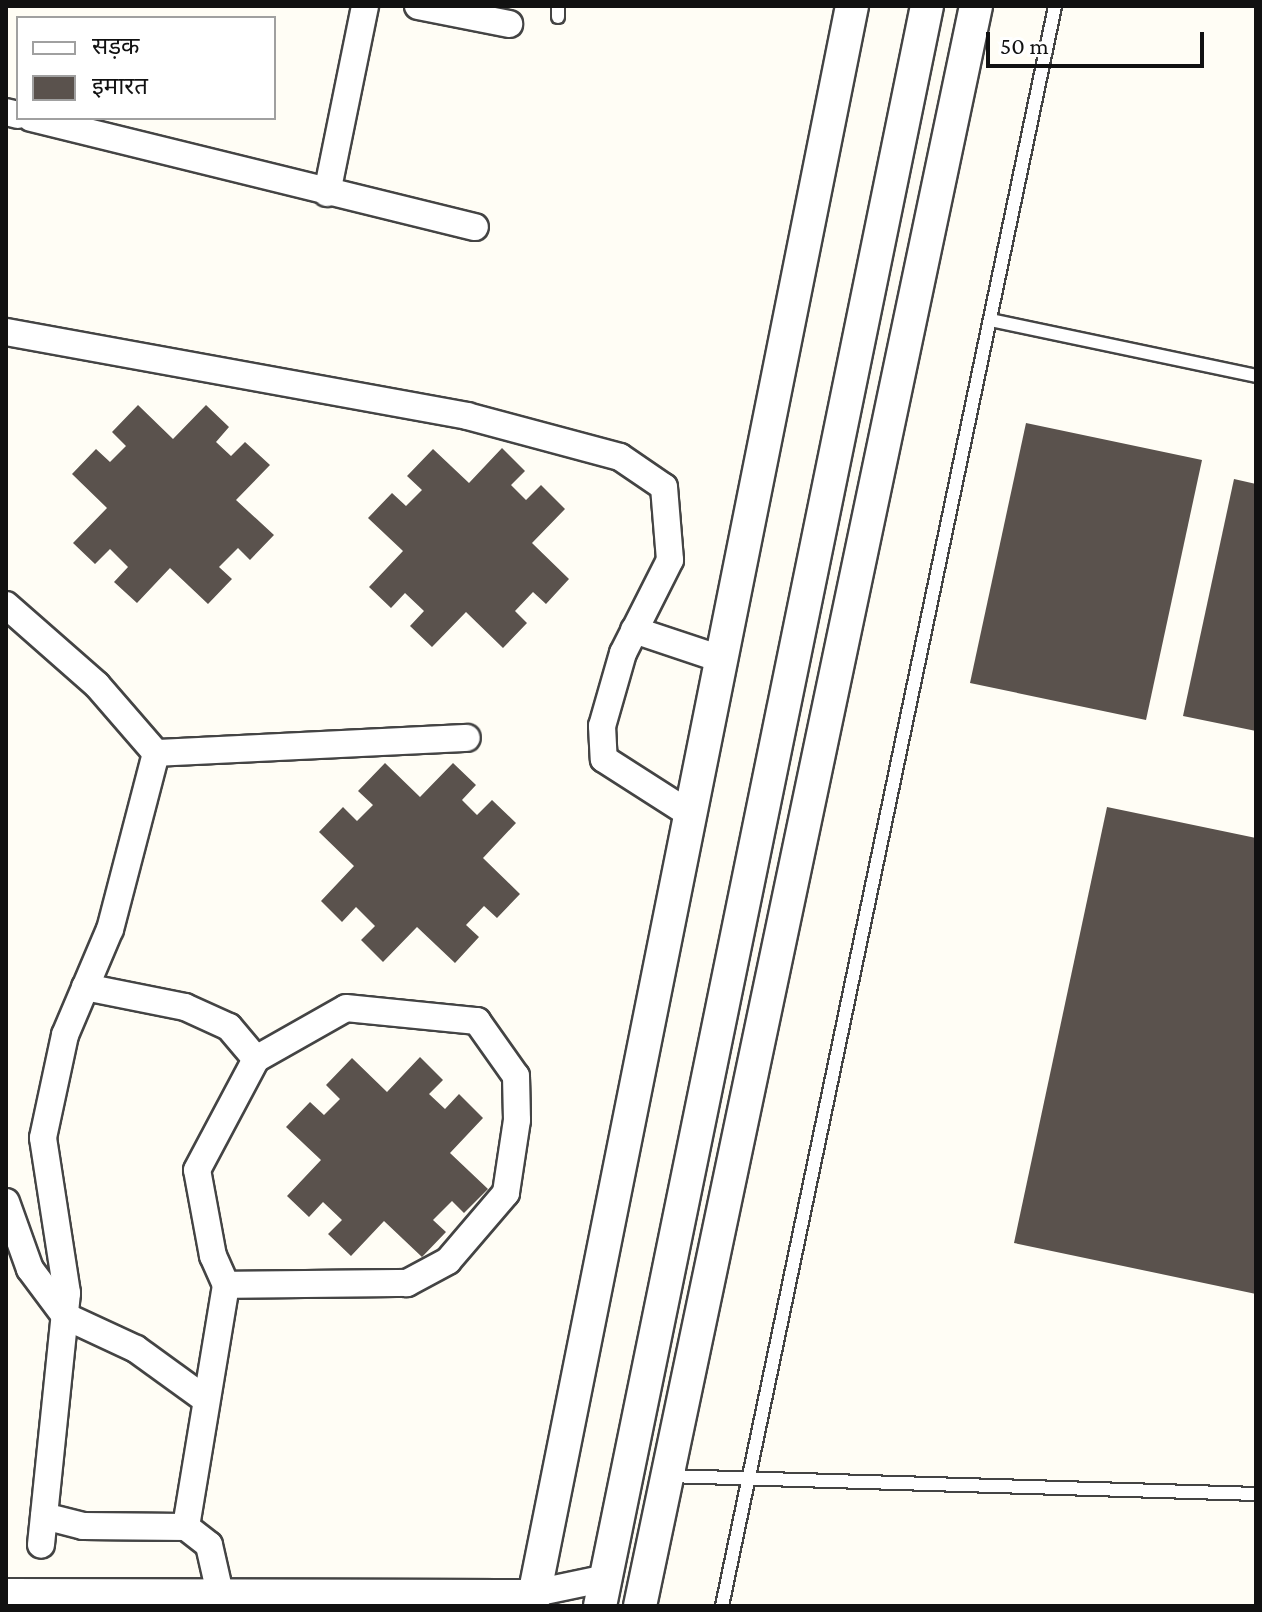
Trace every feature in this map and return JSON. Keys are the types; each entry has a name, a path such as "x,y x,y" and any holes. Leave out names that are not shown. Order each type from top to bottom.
{"street":[{"path":"327,193 365,6"},
{"path":"418,6 509,24"},
{"path":"534,1600 852,6"},
{"path":"6,1592 219,1589 534,1600 603,1592 927,6"},
{"path":"640,1606 976,6"},
{"path":"39,120 475,227"},
{"path":"6,332 467,416 620,457 664,487 670,560 634,630 602,726 604,759 690,814"},
{"path":"6,605 97,685 156,753"},
{"path":"634,630 721,659"},
{"path":"156,753 467,738"},
{"path":"41,1545 67,1293 43,1138 65,1035 110,929 156,753"},
{"path":"85,987 185,1007 229,1027 256,1059"},
{"path":"186,1527 226,1285 213,1256 197,1170 256,1059 346,1008 477,1021 516,1076 517,1120 506,1193 448,1261 407,1283 226,1285"},
{"path":"6,1202 30,1269 65,1316 136,1349 205,1399"},
{"path":"44,1516 83,1526 186,1527 209,1545 219,1589"}],"lane":[{"path":"722,1606 1055,6"},
{"path":"991,320 1256,376"},
{"path":"668,1476 1256,1494"}],"building":[{"path":"138,405 173,439 206,405 229,427 216,442 231,456 245,442 270,465 236,500 274,535 250,560 238,548 219,567 232,579 208,604 170,568 137,603 114,582 128,567 110,549 95,564 73,543 107,508 72,474 96,449 110,462 126,446 112,432"},
{"path":"1026,423 1202,460 1146,720 970,683"},
{"path":"502,448 525,471 511,485 526,500 541,485 565,509 532,543 569,579 546,604 533,592 515,611 527,623 503,648 466,612 432,647 410,626 424,611 405,593 391,608 369,587 403,551 368,518 392,493 406,506 422,490 407,476 433,449 469,483"},
{"path":"1234,479 1256,484 1256,731 1183,716"},
{"path":"385,763 420,797 453,763 476,785 462,800 477,815 492,800 516,823 483,858 520,894 497,918 484,906 466,925 479,937 455,963 417,927 383,962 361,940 375,926 356,907 342,922 321,901 354,866 319,832 343,807 357,821 373,805 358,791"},
{"path":"1107,807 1256,838 1256,1294 1014,1243"},
{"path":"420,1057 443,1080 429,1094 445,1109 459,1094 483,1118 450,1153 488,1189 464,1213 452,1201 433,1220 446,1232 422,1257 384,1221 351,1256 328,1234 342,1220 323,1202 309,1217 287,1196 321,1160 286,1127 310,1102 324,1115 340,1099 326,1085 352,1058 387,1092"}]}
